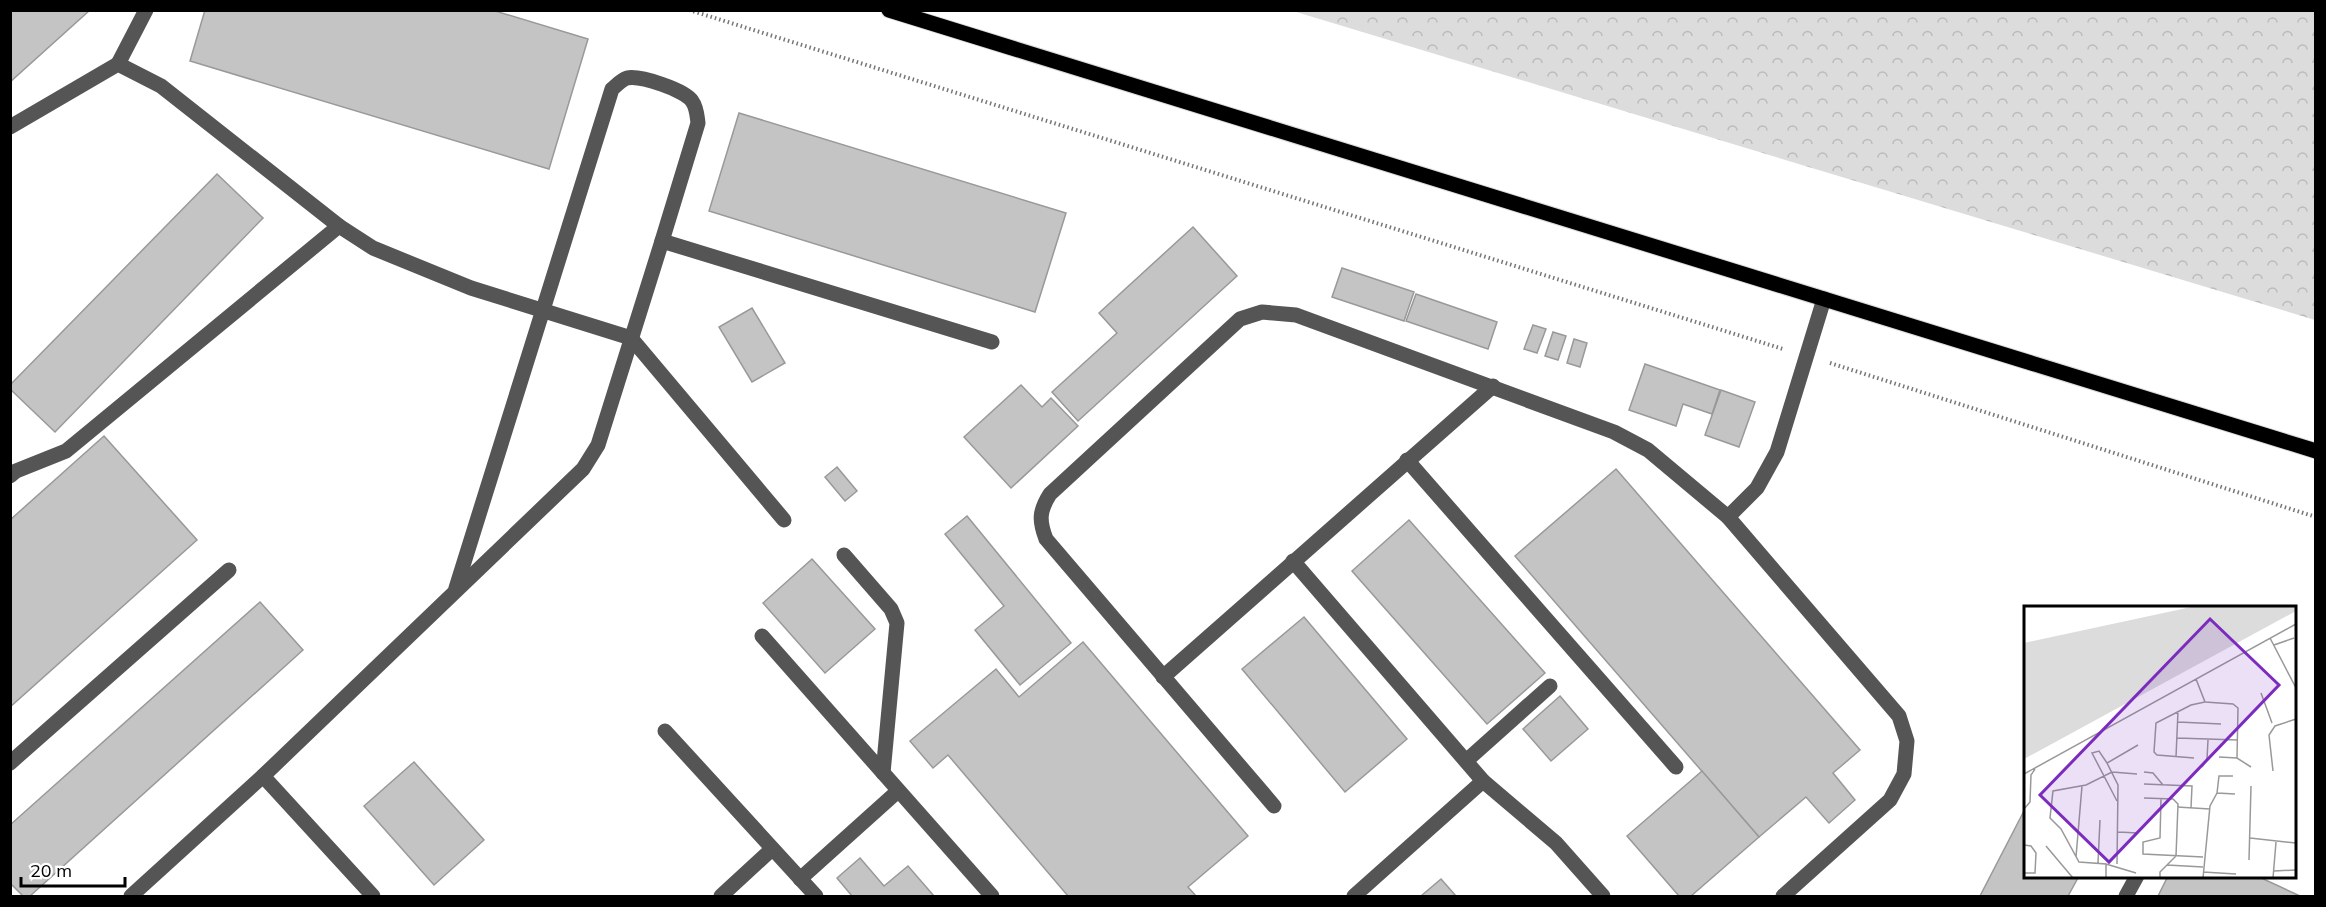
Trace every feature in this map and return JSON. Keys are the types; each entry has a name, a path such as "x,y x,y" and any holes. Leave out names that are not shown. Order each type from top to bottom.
{"main road":[{"path":"890,10 2316,451"}],"lane":[{"path":"10,127 118,64 146,10"},
{"path":"118,64 161,86 339,226 373,248 471,288 631,338 784,520"},
{"path":"131,897 263,776 455,592 583,469 598,445 698,123 697,111 692,100 683,92 638,78 628,78 612,89 455,592"},
{"path":"12,471 66,451 339,226"},
{"path":"662,241 992,342"},
{"path":"1728,517 1757,488 1767,474 1777,452 1824,300"},
{"path":"1274,806 1046,539 1040,524 1041,508 1050,494 1240,319 1262,312 1296,315 1614,432 1648,450 1728,517 1899,716 1907,741 1904,774 1890,800 1783,897"},
{"path":"1163,677 1493,386"},
{"path":"1407,460 1677,767"},
{"path":"844,555 891,609 897,623 883,773"},
{"path":"1293,561 1483,781 1556,843 1603,897"},
{"path":"10,763 229,570"},
{"path":"762,636 992,897"},
{"path":"1466,761 1550,686"},
{"path":"665,731 816,897"},
{"path":"263,776 373,897"},
{"path":"1354,897 1483,781"},
{"path":"800,879 898,791"},
{"path":"721,897 772,849"},
{"path":"2126,897 2136,877"}],"path":[{"path":"689,10 1807,356 2316,517"}],"green space":[{"path":"1293,11 2315,11 2315,320"}],"building":[{"path":"10,10 90,10 10,82"},
{"path":"205,10 492,10 588,39 549,169 190,61"},
{"path":"739,113 1066,213 1035,312 709,211"},
{"path":"217,174 263,218 55,432 10,389 10,385"},
{"path":"1193,227 1237,276 1078,421 1052,392 1117,333 1099,313"},
{"path":"1342,268 1414,292 1404,321 1332,297"},
{"path":"1416,294 1497,322 1488,349 1406,321"},
{"path":"752,308 785,363 752,382 719,327"},
{"path":"1533,325 1546,329 1537,353 1524,349"},
{"path":"1553,332 1566,336 1558,360 1545,356"},
{"path":"1574,339 1587,343 1580,367 1567,363"},
{"path":"1645,364 1720,390 1712,414 1683,404 1676,426 1629,410"},
{"path":"1021,385 1042,407 1051,398 1078,426 1011,488 964,437"},
{"path":"1721,390 1755,402 1739,447 1705,435"},
{"path":"104,436 197,540 10,707 10,520"},
{"path":"837,467 857,491 845,501 825,477"},
{"path":"1616,469 1860,750 1833,773 1855,800 1829,823 1806,797 1759,837 1515,556"},
{"path":"967,516 1071,643 1020,685 975,630 1004,606 945,534"},
{"path":"1409,520 1545,673 1487,724 1352,571"},
{"path":"812,559 875,629 825,673 763,603"},
{"path":"260,602 303,650 30,896 23,896 10,883 10,825"},
{"path":"1304,617 1407,739 1345,792 1242,669"},
{"path":"1083,642 1248,836 1188,887 1196,896 1068,896 948,755 933,768 910,741 996,669 1019,697"},
{"path":"1560,696 1588,729 1551,761 1523,729"},
{"path":"414,762 484,840 434,885 364,806"},
{"path":"1702,771 1759,837 1691,896 1679,896 1627,836"},
{"path":"2024,811 2024,877 2078,877 2068,896 1980,896"},
{"path":"860,858 884,886 908,866 934,896 852,896 837,878"},
{"path":"2168,877 2259,877 2300,896 2158,896"},
{"path":"1441,879 1456,896 1421,896"}]}
